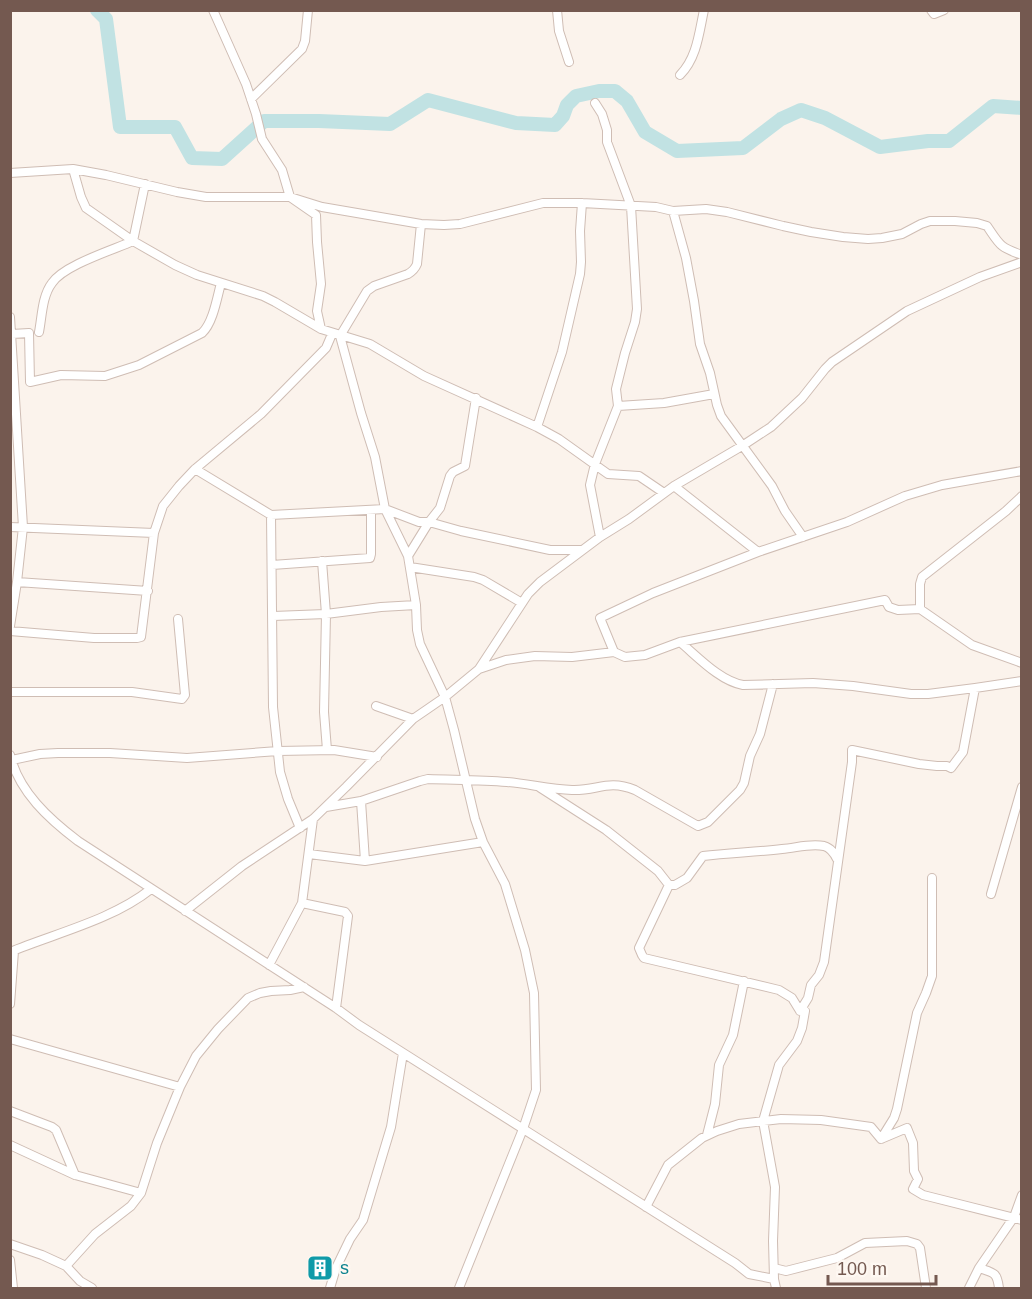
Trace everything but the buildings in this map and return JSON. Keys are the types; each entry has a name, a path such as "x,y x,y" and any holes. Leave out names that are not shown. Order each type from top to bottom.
{"street":[{"path":"213,10 246,84 262,139 282,171 290,197 316,214 316,242 321,284 317,311 321,329"},
{"path":"251,99 304,46 308,10"},
{"path":"557,10 559,31 569,62"},
{"path":"680,75 688,68 693,58 704,10"},
{"path":"932,10 936,14 944,10"},
{"path":"596,103 602,114 607,130 607,142 631,206 637,309 616,389 618,406 595,464 591,485 600,537"},
{"path":"10,173 73,169 206,197 290,197 322,207 421,224 460,224 543,203 656,207 673,211 706,209 811,232 868,239 902,234 930,221 977,223 987,226 1000,246 1022,255"},
{"path":"73,169 86,208 134,241 175,265 275,302 332,334 370,344 424,376 476,398 560,439 608,474 639,476 664,493"},
{"path":"134,241 146,184"},
{"path":"537,427 562,352 580,274 582,203"},
{"path":"673,211 686,258 700,344 721,416 772,486 785,511 803,537"},
{"path":"421,224 415,268 408,274 374,286 367,291 340,336 375,457 385,509 408,556 420,644 445,697 475,819 483,842 505,884 525,950 534,993 537,1084 535,1096 459,1288"},
{"path":"39,332 47,292 60,274 134,241"},
{"path":"185,911 242,866 313,819 413,719 479,669 528,594 540,582 674,486 771,427 802,398 832,362 907,311 980,277 1022,262"},
{"path":"12,334 29,333 30,382 61,375 105,376 139,365 207,329 221,283"},
{"path":"10,317 14,471 22,527 10,626"},
{"path":"10,631 94,638 141,637 154,533 164,506 178,486 195,469 261,414 326,348 332,334"},
{"path":"618,406 664,403 714,394"},
{"path":"408,556 440,508 450,476 465,466 476,398"},
{"path":"195,469 271,515 385,509 419,522 429,522 482,536 550,550 582,550"},
{"path":"614,652 600,618 653,593 758,552 847,522 904,496 942,485 1022,471"},
{"path":"674,486 758,552"},
{"path":"920,609 922,578 1022,496"},
{"path":"272,565 370,558 372,510"},
{"path":"271,515 273,706 280,772 300,828"},
{"path":"10,527 154,533"},
{"path":"322,561 326,614 324,711 327,750"},
{"path":"410,567 474,577 522,603"},
{"path":"15,577 148,591"},
{"path":"479,669 506,660 535,656 572,657 614,652 626,657 645,655 680,642 885,600 889,607 898,610 920,609 972,645 1022,663"},
{"path":"273,616 326,614 416,605"},
{"path":"10,692 132,693 182,699 185,695 178,620"},
{"path":"680,642 723,677 733,683 743,685 813,684 928,694 1022,681"},
{"path":"325,807 361,801 428,779 507,782 577,790 607,785 624,786 643,794 698,826 708,822 740,790 744,783 750,756 760,734 773,684"},
{"path":"800,1011 824,962 852,750 919,764 947,765 951,768 963,752 975,688"},
{"path":"376,706 413,719"},
{"path":"377,757 327,750 187,758 111,753 58,753 11,758 21,782 61,828 151,890 749,1274 774,1278"},
{"path":"10,782 21,782"},
{"path":"537,787 606,830 654,867 669,885"},
{"path":"991,894 1022,788"},
{"path":"361,801 365,861"},
{"path":"269,965 302,903 313,819"},
{"path":"309,854 365,861 483,842"},
{"path":"669,885 675,885 687,878 703,856 808,845 825,846 831,849 837,859"},
{"path":"881,1139 897,1109 917,1013 932,976 932,878"},
{"path":"669,885 640,944 639,948 644,958 783,991 792,998 800,1011 805,1011 797,1041 779,1065 763,1121 775,1187 773,1241 776,1288"},
{"path":"10,1004 12,951 116,911 151,890"},
{"path":"302,903 345,912 348,916 336,1008"},
{"path":"707,1135 715,1099 718,1065 733,1035 744,981"},
{"path":"66,1266 95,1234 131,1206 141,1193 157,1143 180,1087 196,1056 219,1029 248,998 260,993 304,987"},
{"path":"10,1039 180,1087"},
{"path":"330,1288 336,1268 350,1239 363,1220 391,1127 403,1053"},
{"path":"10,1111 52,1126 56,1130 75,1175"},
{"path":"646,1207 668,1165 707,1135 739,1124 797,1119 843,1122 871,1127 881,1139"},
{"path":"881,1139 907,1128 913,1143 914,1171 918,1179 914,1189 923,1195 1018,1219"},
{"path":"10,1145 75,1175 141,1193"},
{"path":"969,1288 979,1268 1018,1219 1022,1195"},
{"path":"774,1268 786,1271 837,1258 865,1244 907,1241 917,1244 920,1248 926,1288"},
{"path":"10,1244 66,1266 80,1281 92,1288"},
{"path":"10,1260 13,1288"},
{"path":"979,1268 995,1274 998,1277 999,1288"}],"waterway":[{"path":"97,10 106,19 120,127 175,127 192,158 222,159 264,121 390,124 428,100 516,123 555,125 563,116 567,105 576,96 599,91 615,91 627,101 645,132 677,151 743,148 781,119 801,110 825,118 880,147 928,141 949,141 993,106 1022,108"}],"place":[{"name":"s","path":"320,1268"}]}
